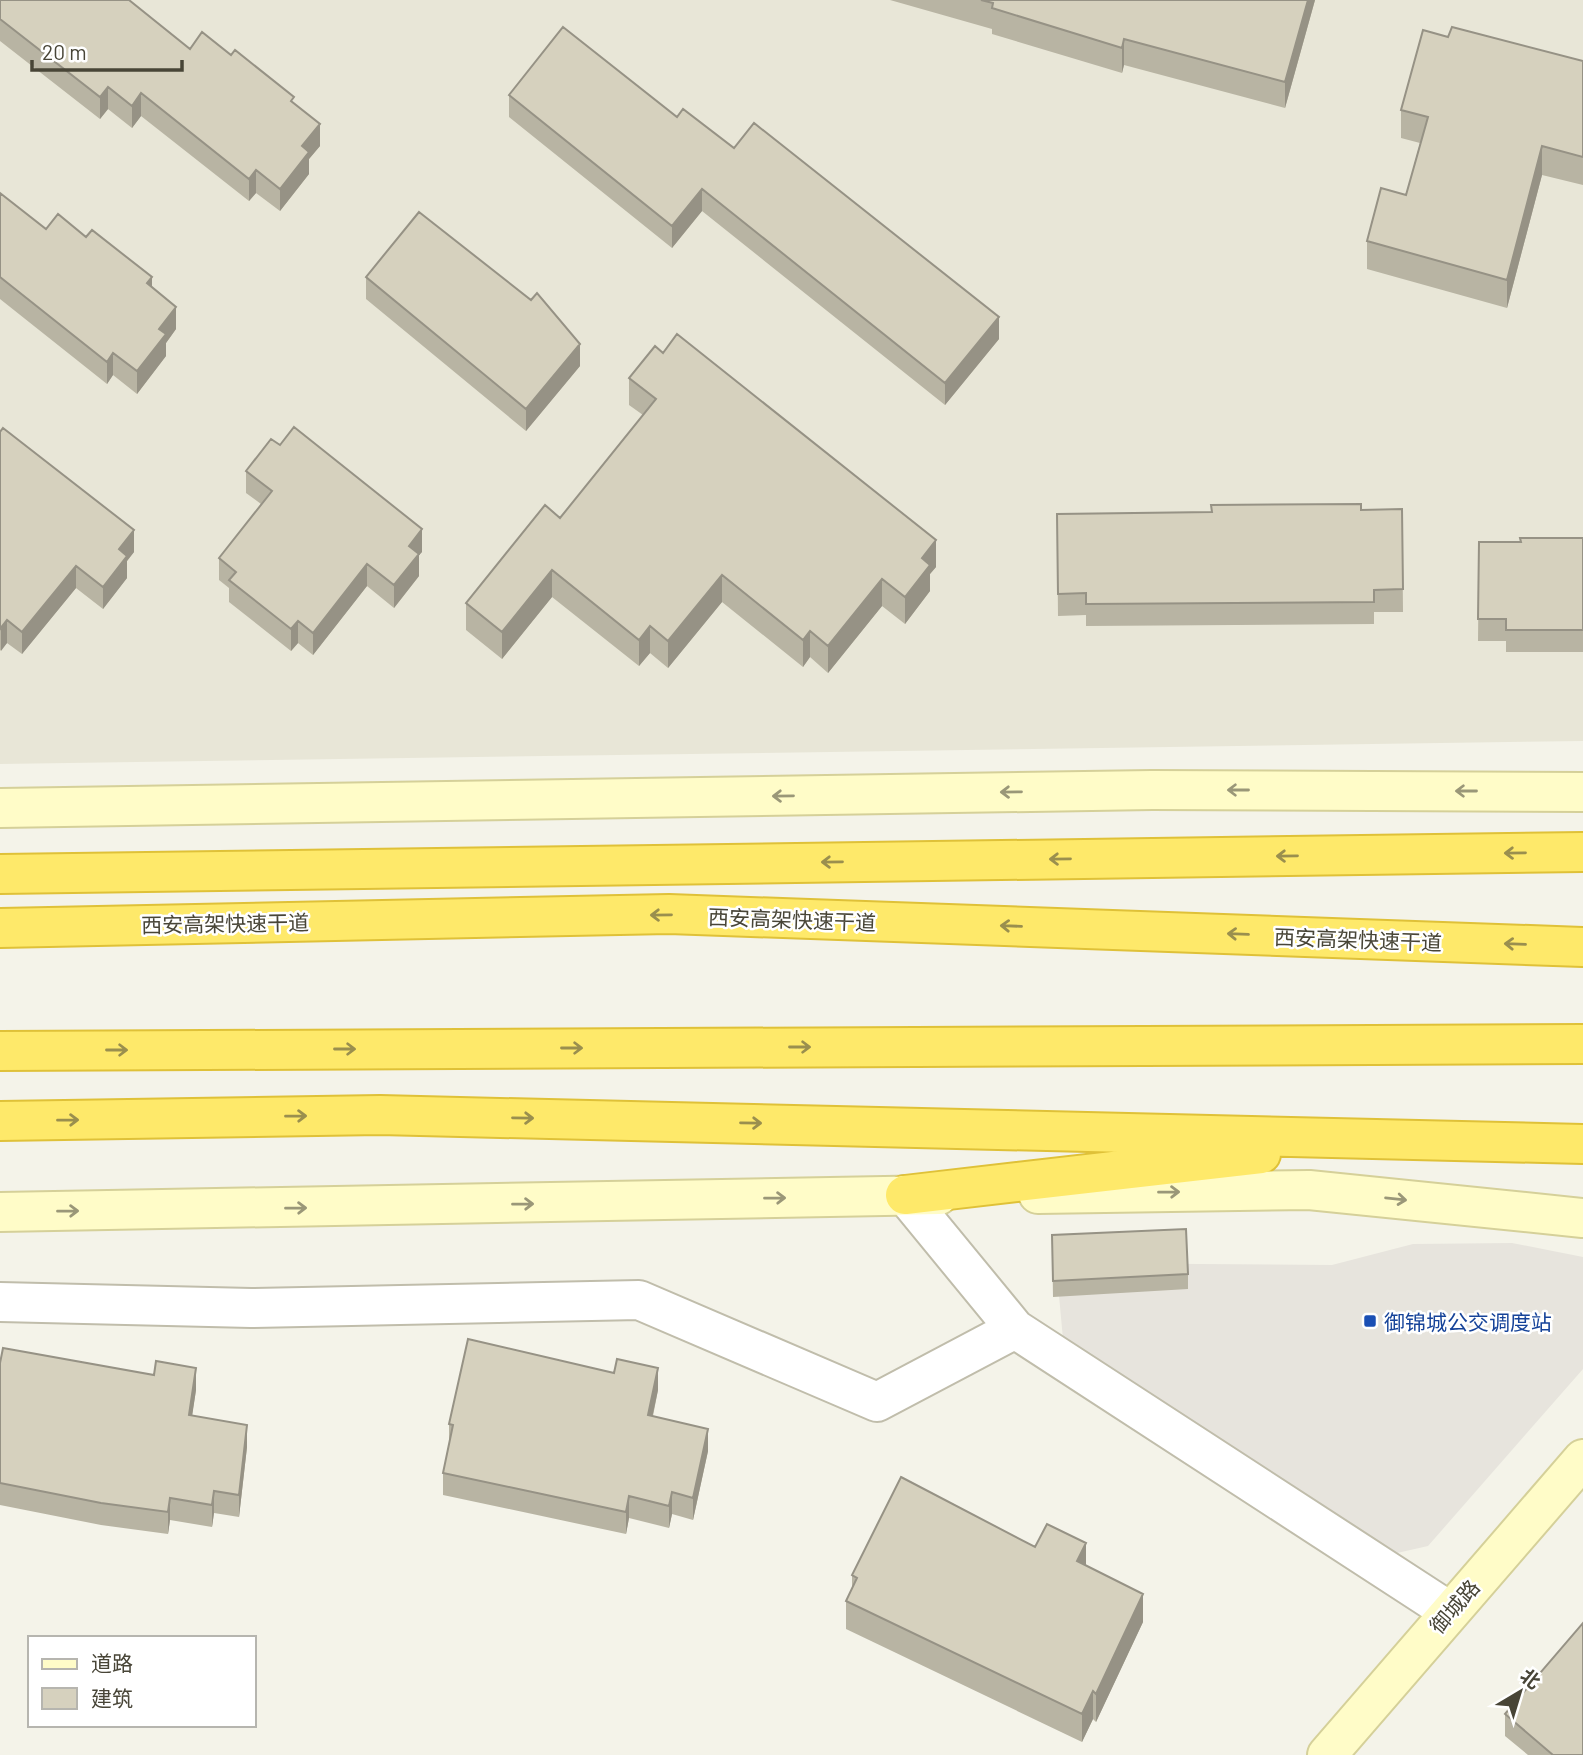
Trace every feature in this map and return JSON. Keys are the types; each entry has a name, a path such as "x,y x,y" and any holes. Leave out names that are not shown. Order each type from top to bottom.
{"highway":[{"path":"0,874 1583,852"},
{"name":"西安高架快速干道","path":"0,928 669,914 1583,947"},
{"path":"0,1051 1583,1044"},
{"path":"0,1121 380,1115 1583,1144"},
{"path":"905,1195 1404,1138"}],"main road":[{"path":"0,807 1152,790 1583,792"},
{"path":"0,1212 1309,1190 1583,1218"},
{"name":"御城路","path":"1326,1755 1583,1458"}],"street":[{"path":"905,1195 1015,1329 1450,1611"},
{"path":"0,1303 251,1308 639,1300 877,1402 1015,1329"}],"shaded area":[{"path":"0,0 1583,0 1583,741 0,764"},
{"name":"御锦城公交调度站","path":"1512,1243 1583,1257 1583,1369 1428,1546 1397,1553 1063,1339 1056,1263 1332,1265 1413,1244"}],"building":[{"path":"0,0 129,0 190,49 202,32 231,55 235,50 294,97 291,101 320,124 302,146 309,152 280,189 256,170 249,179 141,93 132,106 108,87 100,97 0,19"},
{"path":"981,0 1308,0 1285,82 1124,39 1122,48 992,8 993,3"},
{"path":"563,27 677,117 683,109 734,148 754,123 999,317 945,383 702,189 672,226 509,95"},
{"path":"1452,27 1583,61 1583,157 1542,146 1507,280 1367,241 1381,188 1406,195 1428,117 1401,110 1423,30 1448,37"},
{"path":"0,193 46,229 58,214 86,237 92,230 152,277 147,283 176,307 159,329 166,334 137,371 113,353 107,362 0,277"},
{"path":"419,212 531,300 537,293 580,344 526,409 366,277"},
{"path":"677,334 936,540 922,558 930,565 905,597 882,579 828,646 810,631 803,640 722,575 668,641 650,626 639,640 552,570 502,632 466,603 545,505 560,518 656,399 629,378 655,346 663,353"},
{"path":"294,427 422,529 409,546 419,554 394,585 367,564 313,633 298,621 291,629 229,580 236,572 219,558 272,491 246,471 271,439 280,445"},
{"path":"3,428 134,530 119,549 127,556 103,587 76,566 22,632 7,620 0,629 0,432"},
{"path":"1361,504 1361,510 1402,509 1403,589 1374,590 1374,602 1086,604 1086,593 1058,594 1057,514 1212,512 1211,505"},
{"path":"1520,538 1583,538 1583,630 1506,630 1506,619 1478,619 1479,542 1521,542"},
{"path":"1186,1229 1188,1274 1053,1281 1052,1235"},
{"path":"468,1339 614,1373 617,1359 658,1368 648,1415 708,1429 693,1498 672,1492 669,1506 629,1496 626,1512 443,1473 453,1425 449,1424"},
{"path":"3,1348 154,1375 156,1361 196,1368 189,1415 247,1425 239,1495 214,1491 212,1505 170,1498 168,1512 101,1503 0,1483 0,1363"},
{"path":"901,1477 1035,1547 1047,1524 1086,1543 1077,1561 1143,1594 1096,1694 1093,1691 1082,1714 846,1601 857,1578 852,1575"},
{"path":"1583,1623 1583,1755 1553,1755 1505,1714"}],"place":[{"name":"御锦城公交调度站","path":"1370,1321"}]}
